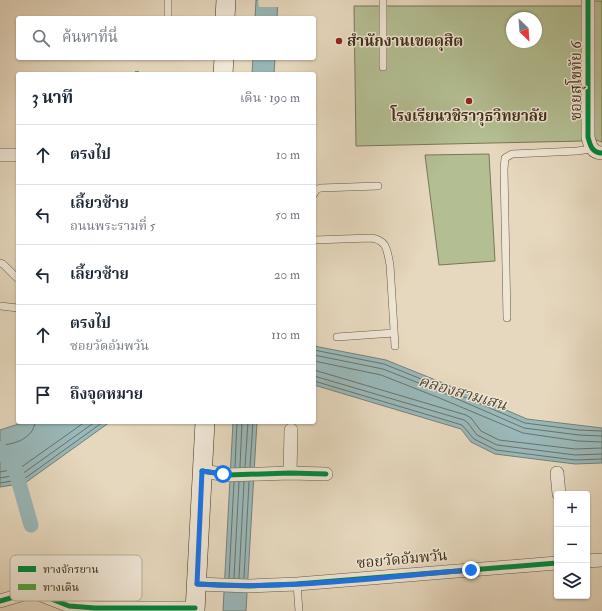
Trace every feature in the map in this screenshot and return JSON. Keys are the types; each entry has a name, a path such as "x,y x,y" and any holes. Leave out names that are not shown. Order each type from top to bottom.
{"main road":[{"path":"225,16 226,0"},
{"path":"223,72 224,60"},
{"path":"195,610 205,424"}],"street":[{"name":"ซอยสุโขทัย 6","path":"588,0 588,137 597,151"},
{"path":"0,155 16,156"},
{"path":"290,473 291,430"},
{"path":"203,466 228,475 290,473 326,474"},
{"path":"558,473 559,491"},
{"path":"590,561 602,560"},
{"name":"ซอยวัดอัมพวัน","path":"197,584 222,586 297,584 554,563"},
{"path":"54,605 95,608 195,610"}],"lane":[{"path":"168,0 168,16"},
{"path":"383,0 383,67"},
{"path":"507,318 505,158 512,154 597,151"},
{"path":"316,190 320,188 378,186"},
{"path":"316,240 371,238 379,239 384,244 388,252 390,265 395,346"},
{"path":"0,263 3,264 16,277"},
{"path":"0,306 16,308"},
{"path":"337,338 394,333"},
{"path":"297,584 299,611"}],"green space":[{"name":"โรงเรียนวชิราวุธวิทยาลัย","path":"594,1 602,1 602,142 592,137"},
{"name":"โรงเรียนวชิราวุธวิทยาลัย","path":"354,6 582,6 583,141 356,146"},
{"path":"489,154 495,261 439,265 425,155"}],"water":[{"path":"256,0 278,0 277,16 255,16"},
{"path":"253,60 275,60 274,72 252,72"},
{"name":"คลองสามเสน","path":"316,346 386,360 527,419 602,428 602,463 575,464 495,454 471,442 461,429 316,386"},
{"path":"19,424 107,424 25,483 0,487 0,430"},
{"path":"233,424 257,424 246,611 223,611"}],"pier":[{"path":"258,0 280,0 280,7 259,7"}],"waterway":[{"path":"0,449 15,469 31,525"}],"cycle path":[{"path":"588,0 588,137 594,150 602,153"},
{"path":"202,471 228,475 290,473 326,474"},
{"path":"197,584 249,586 297,584 554,563"},
{"path":"0,601 10,598"},
{"path":"56,601 69,606 95,608 195,608"}],"place":[{"name":"สำนักงานเขตดุสิต","path":"339,41"},
{"name":"โรงเรียนวชิราวุธวิทยาลัย","path":"469,101"}],"route":[{"path":"223,474 202,471 197,584 222,586 297,584 471,570"}]}
